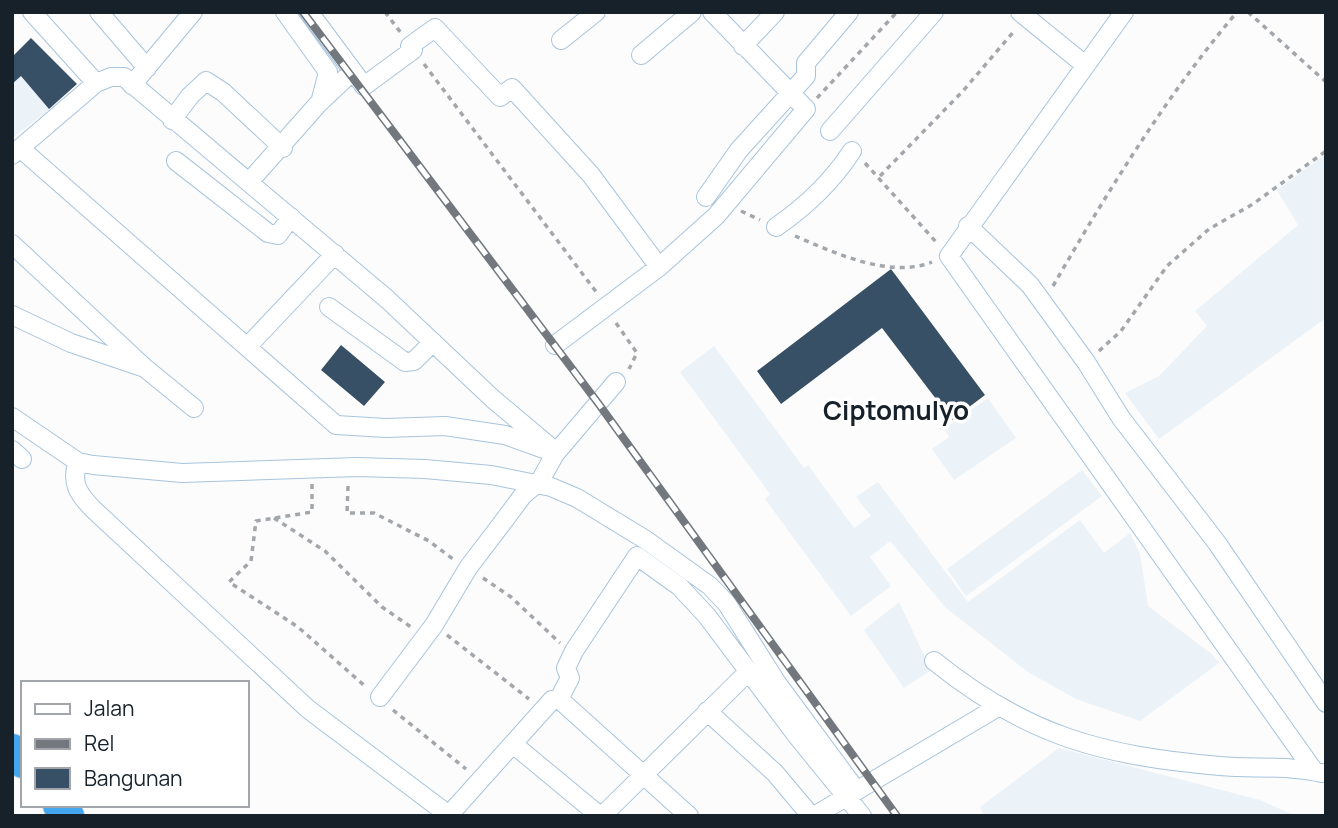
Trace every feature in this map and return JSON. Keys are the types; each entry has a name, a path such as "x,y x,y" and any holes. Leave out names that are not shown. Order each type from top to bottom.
{"street":[{"path":"32,12 96,83"},
{"path":"99,12 147,68"},
{"path":"132,85 193,12"},
{"path":"285,12 328,72 318,104"},
{"path":"309,12 364,86 435,27 500,97 512,88 591,175 659,267"},
{"path":"561,40 596,12"},
{"path":"641,55 692,12"},
{"path":"555,345 659,267 727,205 806,110 712,12"},
{"path":"743,46 775,12"},
{"path":"706,197 739,150 806,76 806,63 849,12"},
{"path":"830,131 934,12"},
{"path":"1124,12 949,256 1320,772"},
{"path":"1023,15 1085,65"},
{"path":"249,182 283,148 318,104 353,71"},
{"path":"118,76 124,77 335,254 556,453 505,435 445,426 386,428 336,425 16,152 96,83 118,76"},
{"path":"172,120 190,96 206,81 223,92 283,148"},
{"path":"776,227 810,199 842,167 852,151"},
{"path":"176,161 268,233 278,235 291,217"},
{"path":"968,226 1009,262 1046,306 1121,418 1217,543 1326,703"},
{"path":"12,244 145,368 194,408"},
{"path":"247,348 335,254"},
{"path":"329,307 405,362 414,361 433,342"},
{"path":"12,315 71,343 145,368"},
{"path":"380,697 429,632 468,569 523,495 537,485 556,453 616,382"},
{"path":"12,417 78,462 182,473 349,468 491,475 537,485 577,498 646,540 710,586 727,604 851,793 859,815"},
{"path":"78,462 73,474 74,483 94,510 308,709 449,815 552,700 559,699 689,816"},
{"path":"559,699 570,678 566,668 574,651 637,556 679,586 708,616 797,736 851,793"},
{"path":"934,661 976,695 998,707 1080,743 1118,754 1203,765 1320,772"},
{"path":"513,744 601,816 749,671"},
{"path":"707,710 775,773 812,816 998,707"}],"path":[{"path":"385,12 606,307 637,353 632,366 616,382"},
{"path":"806,110 897,12"},
{"path":"1046,306 1049,294 1145,136 1182,81 1237,12"},
{"path":"1248,12 1326,82"},
{"path":"880,177 963,91 1023,15"},
{"path":"727,205 838,254 878,264 921,267 949,256 880,177 852,151"},
{"path":"1086,362 1121,331 1167,266 1209,229 1253,204 1326,151"},
{"path":"349,468 347,513 374,513 401,525 511,597 562,645 574,651"},
{"path":"312,470 312,512 256,521 251,561 229,582 298,627 408,724 470,773"},
{"path":"274,518 325,551 382,607 429,632 543,711"}],"shaded area":[{"path":"12,63 54,106 12,138"},
{"path":"1326,154 1326,318 1159,439 1125,393 1159,376 1207,326 1195,311 1298,225 1277,190"},
{"path":"714,346 804,468 808,465 854,528 871,516 856,497 878,482 968,602 1080,520 1104,553 1130,533 1140,554 1148,606 1213,655 1219,663 1140,721 1076,699 1028,672 946,608 890,541 870,557 891,586 851,616 765,499 770,494 680,372"},
{"path":"988,398 1016,438 954,480 932,449 949,437 944,429"},
{"path":"1082,470 1102,496 966,596 947,569"},
{"path":"899,602 931,670 904,688 864,630"},
{"path":"1059,748 1260,800 1296,816 984,816 980,807"}],"building":[{"path":"31,38 77,84 49,109 21,76 12,84 12,57"},
{"path":"891,269 985,395 952,420 882,328 781,404 757,371"},
{"path":"341,345 385,382 364,406 321,370"}],"railway":[{"path":"303,12 598,403 897,816"}],"district":[{"name":"Ciptomulyo","path":"896,411"}]}
